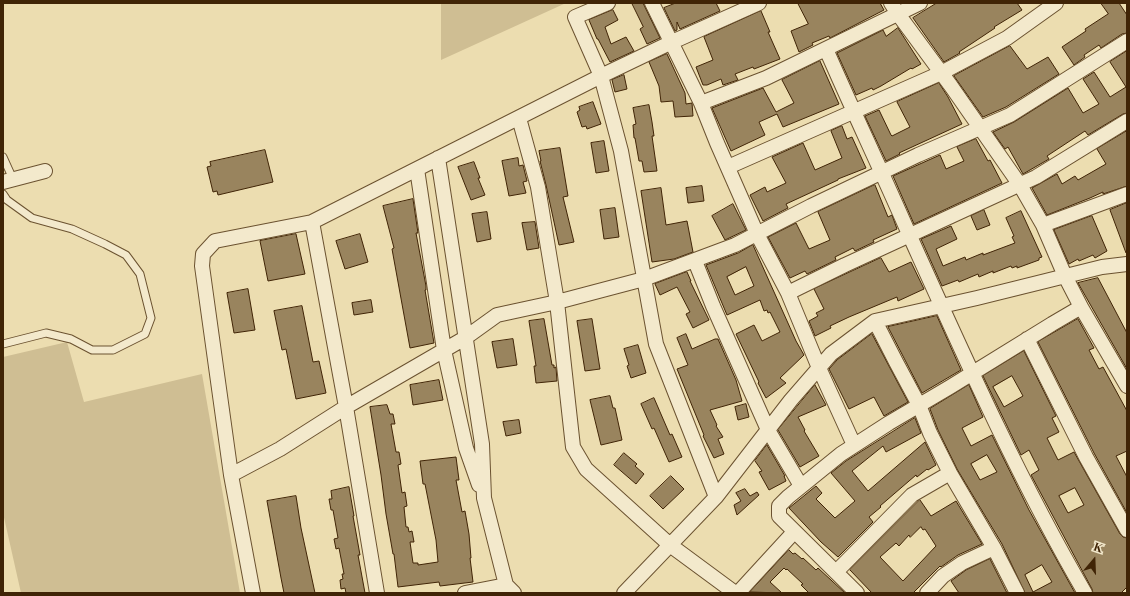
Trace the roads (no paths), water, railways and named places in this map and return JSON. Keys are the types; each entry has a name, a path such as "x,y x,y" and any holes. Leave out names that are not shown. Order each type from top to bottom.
{"street":[{"path":"608,3 575,17 601,76 621,151 656,344 716,498"},
{"path":"652,3 701,103 757,234 788,293 819,368 854,445"},
{"path":"253,593 231,475 202,266 203,254 215,241 312,222 601,76 759,3"},
{"path":"701,103 766,78 826,49 894,9 920,3"},
{"path":"728,167 942,73 1007,38 1056,3"},
{"path":"894,9 942,73 1020,184 1043,225 1065,276 1081,307 1127,386"},
{"path":"231,475 280,449 346,407 465,338 497,315 557,302 644,279 735,245 811,206 1010,115 1127,41"},
{"path":"826,49 972,373 1056,542 1085,593"},
{"path":"519,118 538,186 557,302 573,447 586,469 670,545 735,593"},
{"path":"788,293 1036,177 1127,121"},
{"path":"438,158 482,444 484,498"},
{"path":"417,169 444,350 466,448 484,498 510,589 465,593"},
{"path":"8,181 45,171"},
{"path":"1043,225 1127,194"},
{"path":"312,222 346,407 377,593"},
{"path":"694,260 768,430 801,486"},
{"path":"624,593 716,498 790,400 831,354 876,320 941,306 1102,267 1127,264"},
{"path":"857,593 779,516 780,506 788,496 854,445 1081,307"},
{"path":"876,320 919,405 930,433 950,473 994,548 1017,593"},
{"path":"1027,339 1086,457 1127,530"},
{"path":"836,572 912,494 950,473"},
{"path":"738,593 794,532"},
{"path":"927,593 943,576 994,548"}],"lane":[{"path":"3,157 8,181"},
{"path":"3,194 7,200 32,218 72,229 126,255 140,274 150,318 145,334 113,350 92,350 71,339 46,333 3,344"}]}
